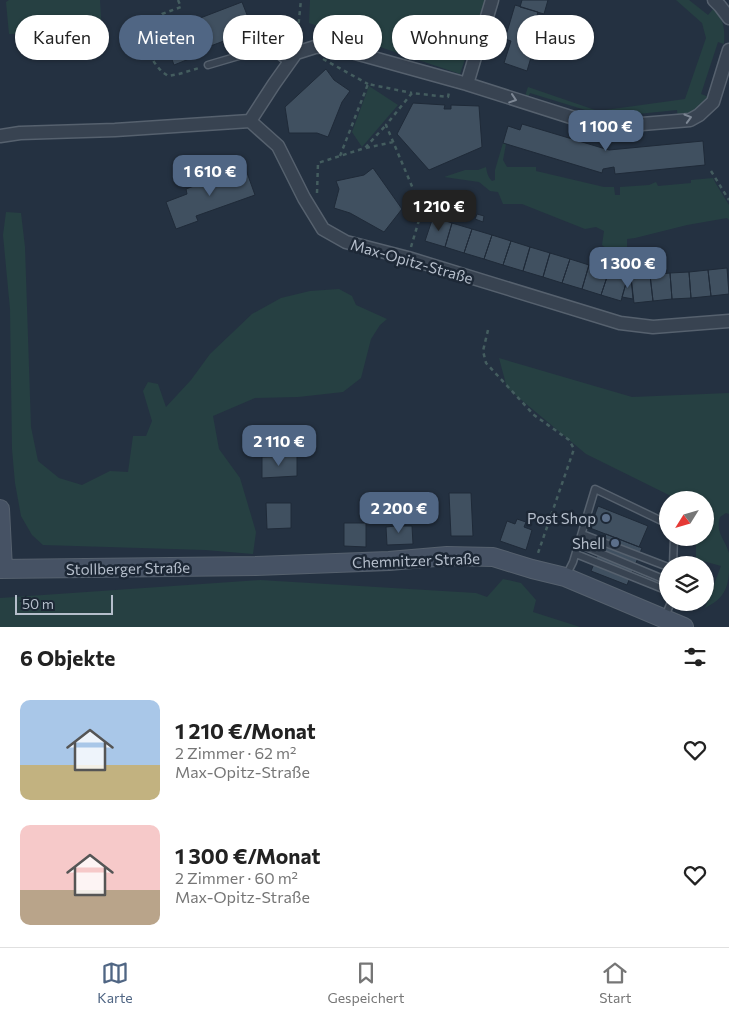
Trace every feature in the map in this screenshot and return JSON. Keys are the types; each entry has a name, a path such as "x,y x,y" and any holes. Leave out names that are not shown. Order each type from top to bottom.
{"main road":[{"path":"0,509 2,569"},
{"name":"Chemnitzer Straße","path":"256,566 389,561 447,556 493,557 565,577 659,607"},
{"name":"Stollberger Straße","path":"2,569 256,566"},
{"name":"Chemnitzer Straße","path":"669,611 684,627"}],"street":[{"path":"467,84 492,0"},
{"path":"714,0 729,18"},
{"path":"380,60 467,84 599,126 620,127 690,120 699,114 712,102 729,50"},
{"path":"0,136 20,133 250,122 291,60"},
{"name":"Max-Opitz-Straße","path":"250,122 278,146 304,198 323,229 346,242 408,258 620,323 653,327 729,321"}],"lane":[{"path":"208,65 225,60"},
{"path":"565,577 576,554 595,489 659,520"},
{"path":"582,534 659,564"},
{"path":"579,544 659,577"},
{"path":"576,554 659,587"}],"path":[{"path":"178,0 180,7 162,14 148,35 154,62 168,76 208,65"},
{"path":"298,15 300,0"},
{"path":"325,60 368,84 444,98"},
{"path":"340,156 368,84"},
{"path":"365,148 412,93"},
{"path":"386,125 422,210 408,258"},
{"path":"304,198 317,198 318,163 365,148 393,142"},
{"path":"711,171 729,200"},
{"path":"488,330 483,351 486,363 534,415 569,440 574,448 532,569"}],"green space":[{"path":"9,0 100,0 101,15 15,15 15,34 9,34 6,2"},
{"path":"310,0 485,0 480,15 392,15 392,51 382,48 382,15 313,15 313,24 309,23"},
{"path":"676,0 689,0 708,15 714,8 722,21 724,29 724,44 718,42 701,94 709,97 697,112 678,118 677,110 628,115 629,123 593,120 595,113 530,93 527,100 524,99 528,87 598,111 685,99 706,38 702,23"},
{"path":"419,60 465,60 460,74"},
{"path":"369,86 398,105 362,147 352,132"},
{"path":"503,143 506,144 503,160 507,167 536,167 536,171 604,187 614,187 615,195 620,195 620,187 649,185 656,182 658,186 691,183 691,180 713,178 729,205 729,220 727,218 687,225 627,239 627,250 607,249 602,245 604,231 596,227 585,229 522,204 503,204 498,192 490,191 479,182 444,177 465,170 478,170 486,167 492,181 495,180 495,170"},
{"path":"6,212 21,213 25,247 31,427 38,461 59,478 82,485 110,471 128,472 133,436 146,436 152,421 143,391 148,382 158,384 166,407 191,380 210,354 252,314 281,298 310,291 339,289 352,296 356,305 387,319 380,325 371,339 361,378 343,392 298,397 255,398 213,416 219,449 240,478 256,532 253,554 205,550 43,545 32,535 21,516 15,483 12,449 10,309 3,235"},
{"path":"499,358 632,397 729,393 729,514 726,513 720,517 719,527 729,553 729,575 726,588 721,597 714,602 714,584 721,566 714,564 714,556 696,556 696,546 714,546 714,491 661,491 586,454 507,388"},
{"path":"503,579 521,583 536,600 533,612 580,627 0,627 0,598 260,580 476,593 487,597"}],"building":[{"path":"522,0 548,0 544,14 520,7"},
{"path":"242,2 247,15 223,15 223,41 213,45 213,15 208,15"},
{"path":"515,5 538,12 537,15 517,15 517,60 530,60 527,71 504,63 507,60 511,41 507,40 507,32"},
{"path":"172,60 186,60 174,65"},
{"path":"326,69 334,80 350,91 342,102 328,137 317,133 289,133 285,107"},
{"path":"413,103 445,105 444,109 451,109 451,105 479,106 482,147 429,170 397,134"},
{"path":"522,124 609,150 703,141 705,165 615,174 614,167 603,169 602,173 503,143 508,126 520,130"},
{"path":"245,167 255,195 196,216 198,221 176,229 166,202 187,194 186,189"},
{"path":"373,168 402,209 384,232 350,213 334,208 339,189 336,181 364,175"},
{"path":"477,214 484,216 483,222 475,219"},
{"path":"433,217 452,223 445,247 425,241"},
{"path":"452,223 472,229 464,253 445,247"},
{"path":"472,229 492,235 484,259 464,253"},
{"path":"492,235 511,241 503,265 484,259"},
{"path":"511,241 530,247 523,271 503,265"},
{"path":"530,247 550,253 543,277 523,271"},
{"path":"550,253 570,259 562,283 543,277"},
{"path":"570,259 589,265 582,289 562,283"},
{"path":"589,265 609,271 601,295 582,289"},
{"path":"727,268 729,294 711,296 708,270"},
{"path":"708,270 711,296 691,298 689,272"},
{"path":"609,271 628,276 621,301 601,295"},
{"path":"689,272 691,298 672,299 670,273"},
{"path":"670,273 672,299 653,301 650,275"},
{"path":"650,275 653,301 634,303 631,277"},
{"path":"628,276 631,277 633,299 622,297"},
{"path":"297,456 297,476 262,478 262,457"},
{"path":"449,493 471,493 473,536 451,536"},
{"path":"266,503 291,503 291,528 267,529"},
{"path":"598,506 648,526 639,547 590,528"},
{"path":"517,519 526,522 524,527 532,530 526,550 500,541 507,521 515,524"},
{"path":"394,520 401,520 402,526 412,526 413,544 387,545 386,527 395,526"},
{"path":"344,523 366,523 366,547 344,546"},
{"path":"606,534 642,548 627,585 591,571"}],"place":[{"name":"Post Shop","path":"606,518"},
{"name":"Shell","path":"615,543"}]}
